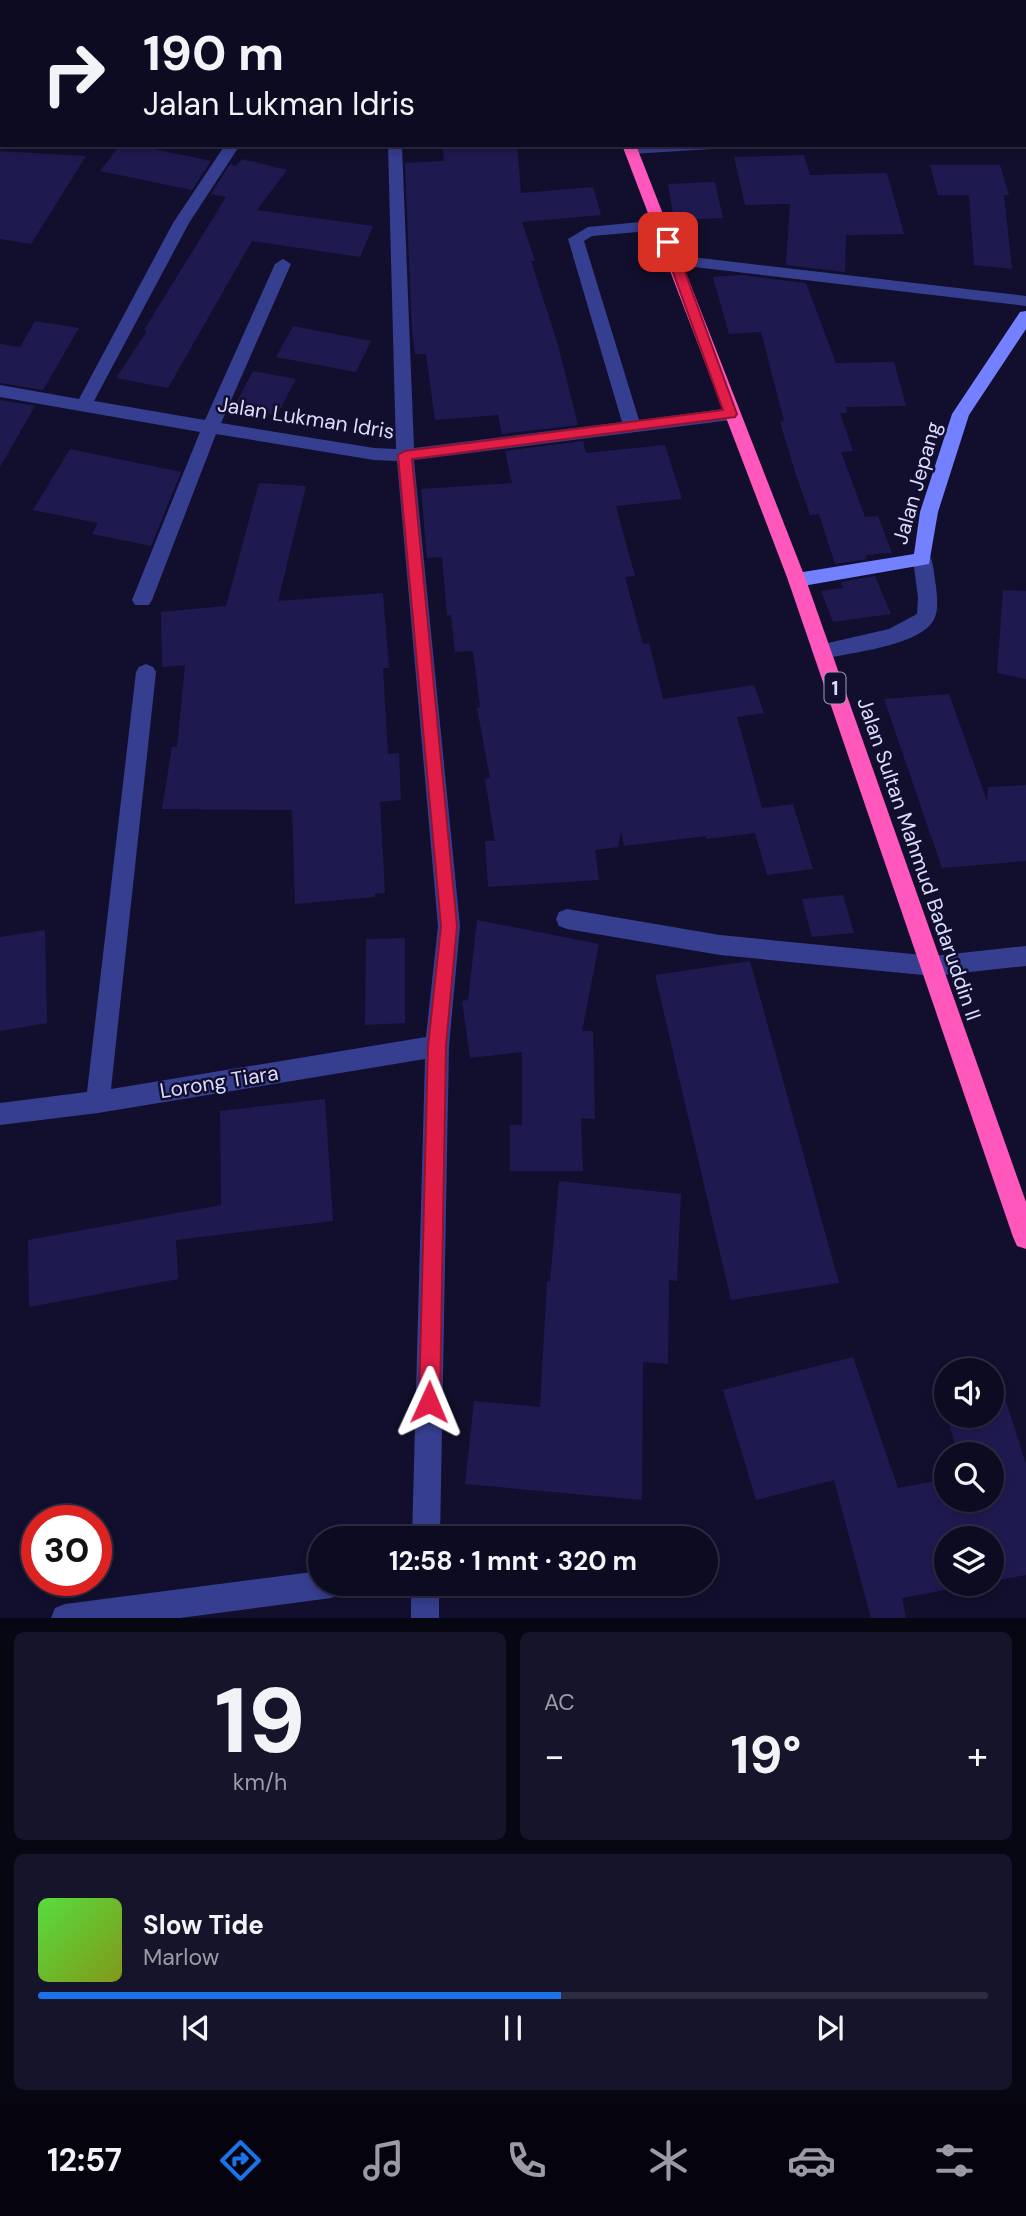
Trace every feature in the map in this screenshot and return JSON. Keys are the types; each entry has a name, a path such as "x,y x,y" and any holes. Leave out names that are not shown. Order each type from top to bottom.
{"highway":[{"name":"Jalan Sultan Mahmud Badaruddin II","path":"630,148 797,580 1026,1237"}],"street":[{"path":"84,405 181,223 232,147"},
{"path":"395,147 405,455 449,926 437,1046 426,1526"},
{"path":"630,148 658,147"},
{"path":"632,426 576,239 578,235 588,232 661,225"},
{"path":"675,260 1026,301"},
{"path":"142,600 211,426 283,264"},
{"name":"Jalan Jepang","path":"797,580 922,559 929,512 961,414 1026,316"},
{"path":"0,410 5,392"},
{"name":"Jalan Lukman Idris","path":"5,392 361,452 405,455 731,414"},
{"path":"822,651 914,628 926,617 928,605 922,559"},
{"path":"98,1102 146,673"},
{"path":"566,919 720,944 933,966 1026,956"},
{"name":"Lorong Tiara","path":"0,1114 98,1102 437,1046"},
{"path":"65,1618 308,1587"},
{"path":"425,1596 425,1618"}],"building":[{"path":"118,147 144,147 211,161 192,190 100,171"},
{"path":"443,147 517,147 521,193 593,187 601,215 522,222 535,261 531,261 558,345 578,425 502,434 498,415 435,420 426,354 415,354 412,330 405,163 444,161"},
{"path":"0,151 86,156 31,244 0,239"},
{"path":"804,155 810,175 887,173 904,234 846,235 845,272 786,265 790,204 745,205 734,157"},
{"path":"242,159 287,170 257,210 373,226 360,257 252,241 168,388 116,378 226,197 211,194 230,164 236,166"},
{"path":"930,165 1000,165 1009,195 1004,195 1012,269 974,265 969,195 938,195"},
{"path":"715,182 723,218 674,220 668,184"},
{"path":"740,275 806,283 836,363 894,362 906,406 846,407 847,413 840,413 853,451 841,452 865,517 878,516 892,553 866,555 867,559 835,564 819,514 810,515 796,475 780,422 784,421 761,332 729,334 713,277"},
{"path":"35,321 79,328 43,390 0,383 0,344 20,347"},
{"path":"293,326 371,341 356,372 276,357"},
{"path":"253,371 296,379 277,415 234,407"},
{"path":"0,400 35,406 0,467"},
{"path":"583,441 586,453 665,445 682,499 616,506 635,576 625,577 643,644 649,643 663,699 754,685 764,713 737,717 762,808 793,804 813,869 767,875 755,833 624,846 621,832 618,847 595,850 599,880 488,887 485,841 495,841 485,779 490,778 477,708 480,707 473,651 455,652 451,615 447,616 442,557 427,558 421,489 512,483 505,451"},
{"path":"70,449 181,472 151,546 92,534 98,523 33,510"},
{"path":"259,483 306,486 278,601 383,593 389,668 383,668 388,754 399,753 401,800 380,802 385,893 375,894 375,897 295,904 292,810 162,809 172,747 177,747 185,665 162,667 161,612 226,606"},
{"path":"875,576 891,614 833,622 821,591 843,588 841,582"},
{"path":"1003,590 1026,591 1026,679 997,673"},
{"path":"949,694 987,801 988,787 1026,785 1026,861 942,868 884,699"},
{"path":"843,895 854,933 812,937 802,899"},
{"path":"477,920 599,944 582,1031 593,1031 595,1119 581,1118 583,1171 510,1171 510,1125 522,1125 522,1052 470,1058 462,1001 468,1000"},
{"path":"45,930 47,1023 0,1031 0,937"},
{"path":"405,938 405,1023 365,1025 366,939"},
{"path":"750,961 839,1283 731,1300 655,975"},
{"path":"325,1099 333,1221 176,1240 178,1279 29,1307 28,1240 221,1205 220,1111"},
{"path":"559,1181 681,1194 677,1281 669,1280 668,1364 643,1362 642,1500 465,1484 474,1401 540,1407 547,1281 550,1282"},
{"path":"853,1357 898,1488 934,1481 934,1512 1004,1512 1004,1442 955,1442 950,1428 1004,1428 1004,1395 1026,1464 1026,1575 1004,1579 1004,1526 934,1526 934,1592 902,1598 906,1618 871,1618 834,1480 756,1500 723,1390"}],"route":[{"path":"429,1402 437,1046 449,926 405,455 731,414 668,242"}]}
